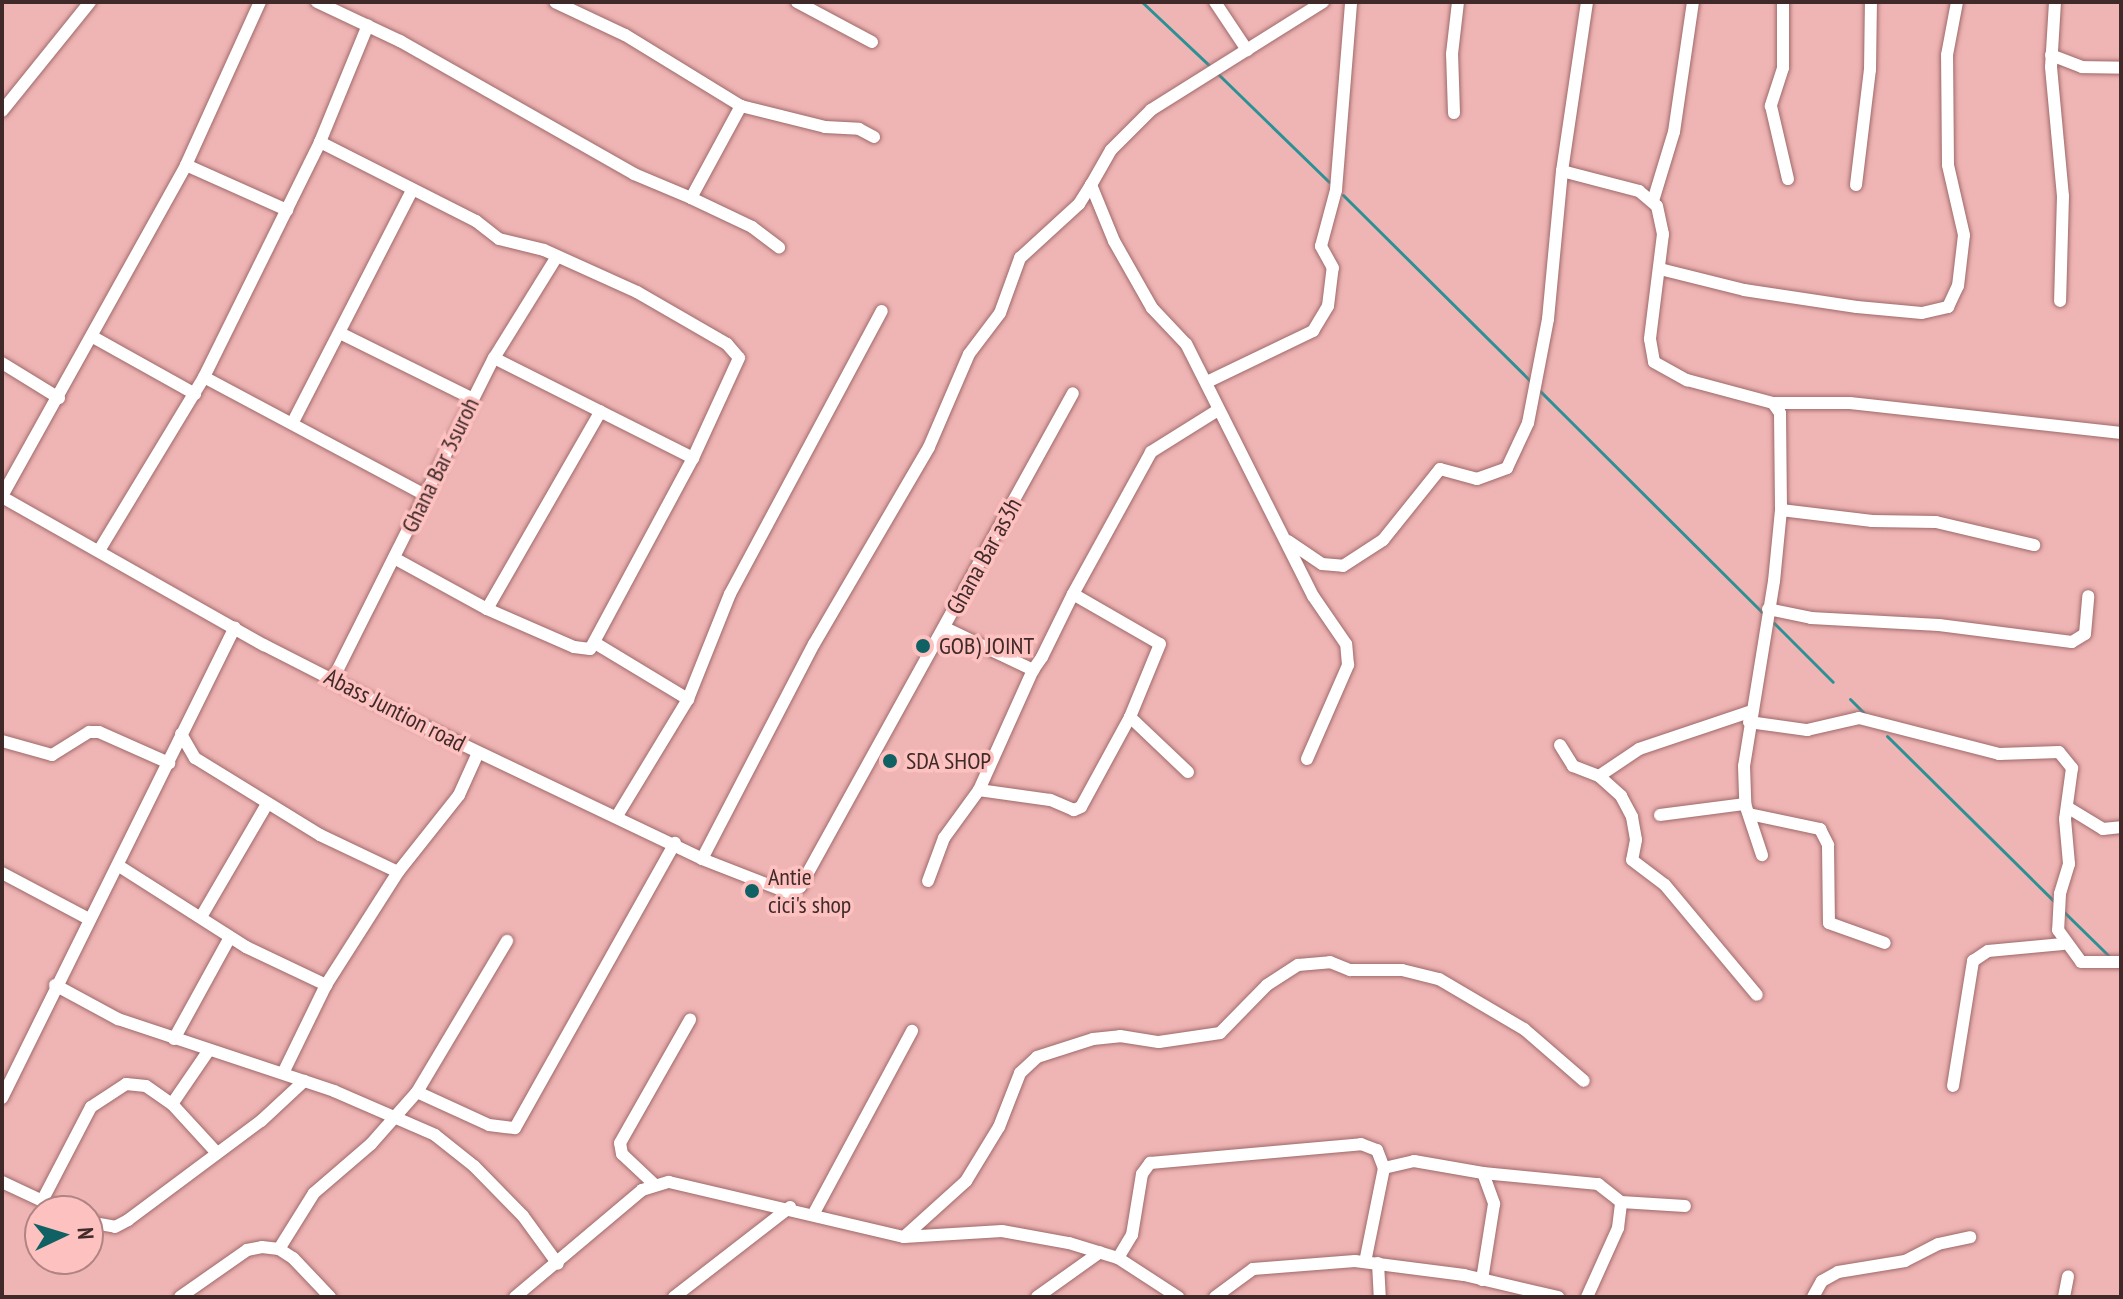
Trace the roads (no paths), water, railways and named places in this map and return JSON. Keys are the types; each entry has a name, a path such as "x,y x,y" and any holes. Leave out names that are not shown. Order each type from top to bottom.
{"street":[{"path":"2,111 90,2"},
{"path":"2,496 186,165 260,2"},
{"path":"317,2 368,25 634,174 752,227 779,247"},
{"path":"555,2 625,35 741,106 825,127 859,129 874,137"},
{"path":"797,2 872,42"},
{"path":"1215,2 1247,50"},
{"path":"702,859 814,644 929,447 969,354 1000,313 1020,258 1079,204 1133,124 1323,2"},
{"path":"1207,382 1313,331 1328,306 1333,268 1321,246 1336,190 1351,2"},
{"path":"1454,113 1452,54 1458,2"},
{"path":"1285,539 1322,564 1343,566 1383,540 1440,469 1477,479 1507,468 1528,423 1556,266 1562,171 1587,2"},
{"path":"1653,201 1674,132 1693,2"},
{"path":"1783,2 1783,68 1771,106 1788,179"},
{"path":"1856,185 1870,70 1871,2"},
{"path":"1660,269 1744,290 1857,307 1922,313 1948,307 1958,286 1964,235 1948,165 1947,55 1957,2"},
{"path":"2055,2 2051,55 2063,196 2060,301"},
{"path":"100,549 204,377 320,142 368,25"},
{"path":"2051,55 2082,67 2121,68"},
{"path":"691,198 741,106"},
{"path":"320,142 476,221 499,239 556,258 637,292 735,351 740,362 595,643 584,650 487,609 394,558"},
{"path":"186,165 287,210"},
{"path":"1562,171 1639,191 1653,201 1662,221 1660,269 1650,339 1654,362 1687,380 1773,403 1850,403 2121,433"},
{"path":"1091,185 1140,287 1186,344 1207,382 1218,410 1285,539 1349,654 1307,759"},
{"path":"293,422 412,190"},
{"name":"Ghana Bar 3suroh","path":"334,677 494,358 556,258"},
{"path":"617,816 688,699 730,594 882,311"},
{"path":"340,333 473,399"},
{"path":"93,337 195,394"},
{"path":"494,358 693,458"},
{"path":"2,363 59,398"},
{"path":"204,377 425,495"},
{"name":"Ghana Bar as3h","path":"800,887 1073,393"},
{"path":"1762,855 1747,809 1749,717 1766,645 1781,510 1780,413 1773,403"},
{"path":"928,881 944,838 979,790 1033,670 1151,452 1218,410"},
{"path":"487,609 601,411"},
{"name":"Abass Juntion road","path":"2,496 235,627 478,753 675,843 702,859 783,893 800,887"},
{"path":"1781,510 1872,521 1936,522 2034,545"},
{"path":"979,790 1050,800 1074,810 1081,807 1130,717 1160,644 1073,594"},
{"path":"1768,609 1811,618 1939,625 2072,642 2085,634 2088,596"},
{"path":"2,1098 55,985 119,866 235,627"},
{"path":"945,628 1033,670"},
{"path":"595,643 688,699"},
{"path":"1130,717 1188,772"},
{"path":"1599,776 1639,749 1749,717 1807,730 1859,718 1999,754 2059,752 2072,768 2067,807 2069,864 2056,917 2063,944 2081,962 2121,962"},
{"path":"2,741 52,755 89,732 99,732 169,763"},
{"path":"181,734 195,758 267,804 398,872"},
{"path":"1560,745 1573,766 1599,776 1621,796 1632,817 1636,840 1632,860 1665,885 1757,995"},
{"path":"283,1073 326,985 398,872 459,795 478,753"},
{"path":"201,917 267,804"},
{"path":"2067,807 2103,829 2121,827"},
{"path":"1660,815 1747,809 1820,829 1828,845 1829,923 1885,943"},
{"path":"417,1092 489,1125 515,1128 675,843"},
{"path":"119,866 230,937 326,985"},
{"path":"4,879 89,919"},
{"path":"174,1039 230,937"},
{"path":"279,1249 314,1193 398,1116 417,1092 507,941"},
{"path":"1953,1086 1973,961 1988,951 2063,944"},
{"path":"904,1237 966,1181 999,1127 1020,1073 1037,1057 1093,1039 1120,1036 1159,1042 1220,1033 1267,985 1298,965 1330,962 1350,970 1402,970 1439,979 1524,1029 1584,1081"},
{"path":"55,985 118,1019 283,1073 398,1116 435,1135 474,1166 523,1216 558,1264"},
{"path":"654,1184 622,1154 620,1143 690,1020"},
{"path":"814,1213 912,1031"},
{"path":"172,1104 209,1050"},
{"path":"2,1063 15,1072"},
{"path":"104,1225 115,1227 128,1220 304,1081"},
{"path":"45,1195 91,1107 101,1097 138,1083 172,1104 216,1152"},
{"path":"1118,1258 1132,1235 1142,1174 1150,1163 1361,1144 1377,1150 1384,1168 1371,1262 1380,1297"},
{"path":"1384,1168 1414,1161 1483,1173 1598,1184 1621,1202 1685,1206"},
{"path":"1482,1280 1494,1204 1483,1173"},
{"path":"2,1182 29,1195"},
{"path":"515,1297 654,1184 693,1184 904,1237 1002,1231 1100,1252 1118,1258 1178,1297"},
{"path":"1587,1297 1618,1228 1621,1202"},
{"path":"674,1297 790,1207"},
{"path":"1813,1297 1822,1281 1838,1272 1905,1261 1938,1244 1970,1237"},
{"path":"180,1297 247,1250 279,1249 330,1297"},
{"path":"1037,1297 1100,1252"},
{"path":"1215,1297 1253,1269 1274,1263 1371,1262 1482,1280 1558,1297"},
{"path":"2064,1297 2068,1276"}],"waterway":[{"path":"1142,2 1212,68"},
{"path":"1217,73 1329,182"},
{"path":"1343,195 1533,384"},
{"path":"1538,389 1762,612"},
{"path":"1774,623 1833,682"},
{"path":"1850,699 1866,715"},
{"path":"1887,736 2056,903"},
{"path":"2064,912 2110,957"}],"place":[{"name":"GOB) JOINT","path":"923,646"},
{"name":"SDA SHOP","path":"890,761"},
{"name":"Antie cici's shop","path":"752,891"}]}
